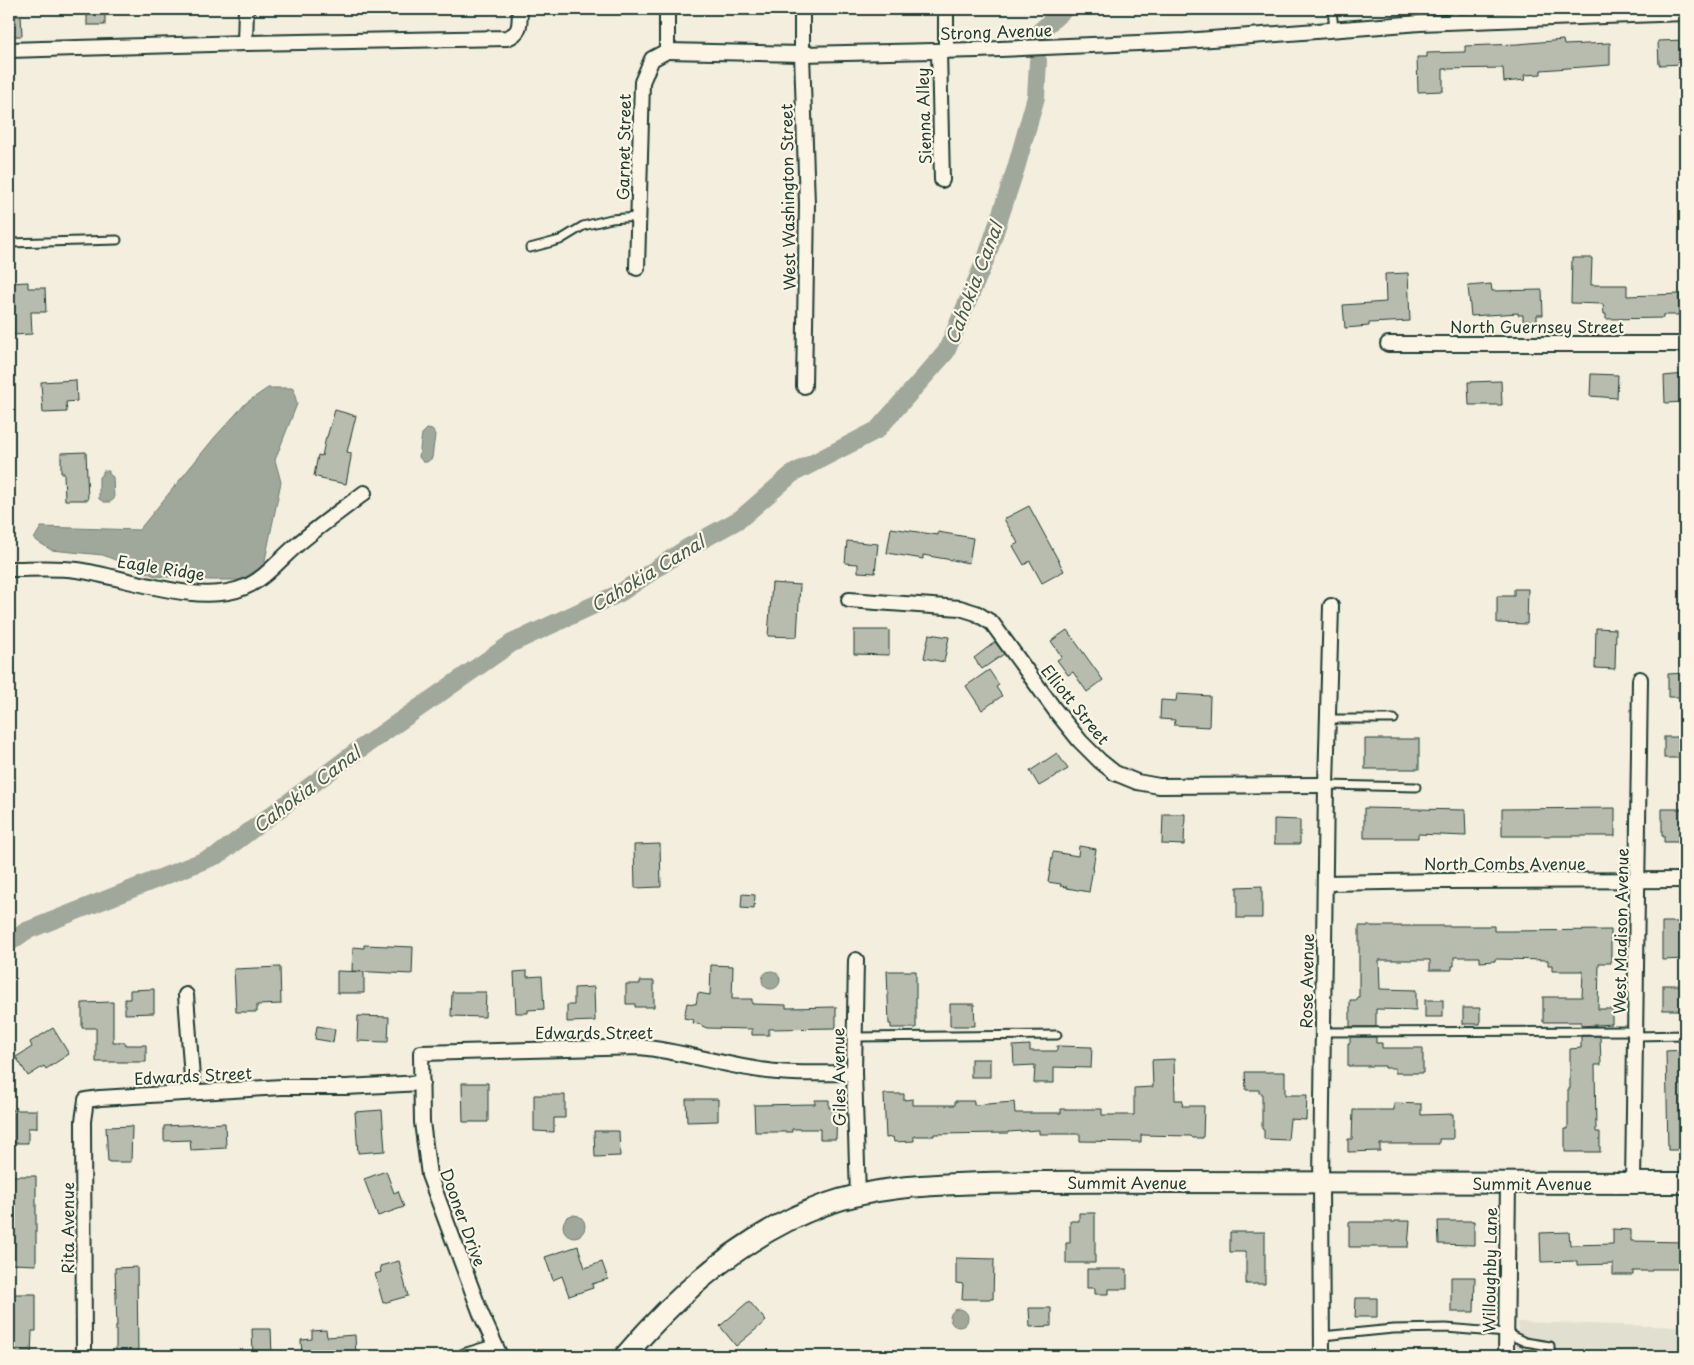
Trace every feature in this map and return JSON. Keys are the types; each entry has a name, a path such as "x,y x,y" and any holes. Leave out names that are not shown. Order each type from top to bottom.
{"street":[{"path":"245,43 246,9"},
{"path":"9,50 506,38 514,35 519,27 520,9"},
{"path":"667,9 667,51"},
{"name":"West Washington Street","path":"802,9 807,204 804,386"},
{"name":"Sienna Alley","path":"942,180 943,51 946,9"},
{"name":"Strong Avenue","path":"667,51 802,54 943,51 1185,40 1334,30 1455,15 1685,12"},
{"name":"Garnet Street","path":"637,268 642,82 652,58 667,51"},
{"name":"North Guernsey Street","path":"1388,344 1685,344"},
{"name":"Eagle Ridge","path":"9,569 76,570 157,587 194,592 222,593 235,591 254,583 315,530 364,493"},
{"name":"Elliott Street","path":"849,600 960,608 976,613 992,623 1055,710 1080,741 1100,762 1115,773 1128,779 1159,786 1326,785"},
{"name":"Rose Avenue","path":"1322,1356 1321,1183 1326,785 1331,606"},
{"name":"West Madison Avenue","path":"1634,1183 1640,679"},
{"name":"North Combs Avenue","path":"1325,883 1685,880"},
{"name":"Giles Avenue","path":"856,960 854,1072 858,1195"},
{"path":"186,995 193,1092"},
{"name":"Edwards Street","path":"421,1053 640,1047 666,1050 713,1062 756,1070 800,1073 854,1072"},
{"name":"Dooner Drive","path":"421,1053 422,1122 428,1175 497,1352"},
{"name":"Edwards Street","path":"86,1100 282,1087 346,1087 422,1082"},
{"name":"Rita Avenue","path":"84,1356 83,1121 86,1100"},
{"name":"Summit Avenue","path":"625,1356 684,1294 746,1244 784,1222 824,1205 879,1190 922,1185 1041,1181 1685,1183"},
{"name":"Willoughby Lane","path":"1506,1356 1508,1183"},
{"path":"465,1356 497,1352"}],"lane":[{"path":"1332,9 1334,30"},
{"path":"530,248 560,240 583,226 611,219 638,217"},
{"path":"9,243 117,240"},
{"path":"1328,719 1394,719"},
{"path":"1326,785 1416,787"},
{"path":"1323,1032 1685,1035"},
{"path":"855,1037 1058,1035"},
{"path":"1322,1336 1393,1329 1446,1328 1506,1333 1525,1342 1550,1346 1550,1356"}],"shaded area":[{"path":"268,388 293,388 297,404 275,460 281,482 264,565 241,580 155,576 103,555 51,550 34,539 41,527 139,530 215,437 246,403"},
{"path":"427,429 433,430 435,435 432,458 427,462 423,462 419,457 422,434"},
{"path":"103,471 109,471 109,474 113,477 114,499 110,502 104,502 99,499 99,477 103,474"},
{"path":"767,971 775,971 780,976 778,987 767,989 762,984 762,976"},
{"path":"574,1215 582,1218 585,1226 582,1234 574,1237 566,1234 563,1226 566,1218"},
{"path":"955,1309 963,1309 968,1314 966,1325 955,1327 950,1322 950,1314"},
{"path":"1518,1322 1685,1327 1685,1356 1517,1356"}],"building":[{"path":"87,9 105,9 105,25 87,25"},
{"path":"9,16 21,16 22,36 9,36"},
{"path":"1563,40 1564,45 1610,43 1610,65 1541,70 1541,74 1524,75 1525,80 1504,82 1503,68 1443,69 1443,91 1418,92 1417,57 1427,57 1427,53 1465,52 1465,46"},
{"path":"1685,40 1685,64 1659,65 1658,41"},
{"path":"1572,258 1592,258 1591,285 1627,285 1627,296 1679,294 1679,315 1663,315 1663,318 1606,319 1603,304 1571,303"},
{"path":"1408,273 1410,321 1369,323 1369,326 1345,328 1343,305 1386,302 1385,274"},
{"path":"28,282 28,288 45,288 46,312 31,312 32,334 13,335 10,283"},
{"path":"1491,284 1492,291 1542,290 1543,315 1537,315 1537,321 1523,321 1523,315 1518,315 1518,313 1471,316 1468,286"},
{"path":"1591,374 1618,375 1617,398 1590,396"},
{"path":"1685,374 1685,402 1665,403 1664,376"},
{"path":"76,380 77,401 66,402 67,412 43,413 41,382"},
{"path":"1501,381 1502,405 1469,405 1468,382"},
{"path":"335,410 356,416 347,452 351,453 351,457 346,484 314,476 318,455 322,456"},
{"path":"86,452 88,500 65,500 64,473 61,473 61,453"},
{"path":"1029,506 1064,571 1042,583 1030,561 1024,565 1013,546 1018,543 1004,519"},
{"path":"891,528 938,535 938,532 973,538 969,563 923,555 923,559 887,553"},
{"path":"847,541 878,544 875,573 858,572 858,564 845,563"},
{"path":"772,583 800,585 797,637 768,636"},
{"path":"1514,589 1528,589 1527,624 1497,623 1497,596 1514,596"},
{"path":"1596,628 1616,629 1615,669 1595,668"},
{"path":"854,630 889,630 889,655 854,654"},
{"path":"1067,630 1103,680 1087,692 1073,672 1068,675 1057,660 1062,657 1051,641"},
{"path":"929,634 949,637 944,662 924,658"},
{"path":"995,642 1004,654 982,669 974,658"},
{"path":"989,670 999,685 996,687 1002,696 982,710 966,686"},
{"path":"1685,673 1685,697 1668,697 1668,674"},
{"path":"1177,694 1210,696 1209,727 1174,725 1175,720 1160,719 1161,700 1176,701"},
{"path":"1664,737 1685,737 1685,758 1664,758"},
{"path":"1365,739 1419,739 1419,769 1365,769"},
{"path":"1057,753 1068,769 1039,786 1030,771"},
{"path":"1364,808 1465,810 1466,836 1418,834 1418,838 1364,838"},
{"path":"1615,808 1615,836 1502,836 1502,809"},
{"path":"1662,809 1685,809 1685,842 1664,842 1664,836 1662,836"},
{"path":"1163,814 1185,814 1184,845 1162,844"},
{"path":"1274,819 1300,820 1300,844 1274,844"},
{"path":"660,844 661,887 635,888 634,845"},
{"path":"1079,846 1096,849 1089,892 1048,882 1053,852 1078,856"},
{"path":"1262,886 1262,918 1237,918 1237,887"},
{"path":"742,894 755,895 754,909 741,908"},
{"path":"1662,922 1685,922 1685,959 1662,960"},
{"path":"1359,926 1494,926 1494,931 1611,930 1611,963 1599,963 1598,1009 1612,1009 1612,1024 1581,1026 1581,1022 1543,1022 1543,997 1582,997 1583,971 1552,971 1552,965 1548,965 1548,960 1495,959 1495,961 1480,962 1480,957 1454,957 1452,970 1430,970 1430,960 1379,960 1380,989 1416,990 1416,1010 1376,1009 1376,1027 1350,1027 1350,1000 1357,1000 1357,997 1359,997"},
{"path":"364,945 413,947 412,974 352,971 353,947 364,948"},
{"path":"711,965 733,966 732,999 752,999 752,1004 786,1005 786,1008 836,1007 836,1028 769,1029 769,1035 752,1035 752,1029 707,1028 693,1023 694,1020 684,1018 687,1003 696,1004 698,993 710,995"},
{"path":"280,967 281,1004 257,1005 257,1012 236,1012 234,969"},
{"path":"337,971 364,972 364,993 337,993"},
{"path":"527,971 527,977 542,976 544,1009 528,1010 528,1013 516,1013 514,972"},
{"path":"887,971 916,971 916,1028 891,1028 891,1024 889,1024"},
{"path":"640,981 654,981 654,1007 635,1007 635,1004 626,1004 626,984 640,984"},
{"path":"1663,985 1685,985 1685,1010 1663,1010"},
{"path":"594,987 595,1021 567,1022 567,1005 574,1005 574,988"},
{"path":"154,989 154,1013 125,1014 125,999 130,999 130,990"},
{"path":"452,992 486,992 485,1017 451,1016"},
{"path":"1425,1000 1443,1000 1443,1017 1425,1017"},
{"path":"113,1002 113,1042 125,1042 125,1045 146,1045 146,1062 96,1062 96,1028 82,1028 82,1003"},
{"path":"950,1004 974,1004 975,1026 950,1026"},
{"path":"1463,1008 1480,1008 1480,1024 1463,1024"},
{"path":"358,1016 389,1017 388,1042 357,1041"},
{"path":"317,1026 335,1029 333,1042 315,1039"},
{"path":"53,1028 69,1054 46,1069 44,1066 28,1076 16,1057 32,1047 30,1042"},
{"path":"1581,1036 1600,1036 1601,1065 1595,1065 1596,1132 1600,1132 1600,1152 1565,1152 1565,1129 1568,1129 1568,1089 1570,1089 1570,1049 1581,1048"},
{"path":"1350,1037 1376,1037 1376,1043 1382,1043 1382,1048 1423,1048 1423,1073 1395,1073 1395,1068 1385,1068 1385,1066 1348,1066 1348,1043 1350,1043"},
{"path":"1030,1045 1030,1051 1057,1051 1057,1046 1092,1047 1091,1068 1054,1067 1054,1083 1034,1083 1035,1065 1014,1066 1013,1046"},
{"path":"1685,1050 1685,1150 1668,1150 1666,1051"},
{"path":"971,1059 990,1059 990,1077 971,1077"},
{"path":"1174,1059 1175,1100 1183,1100 1182,1106 1204,1106 1203,1138 1141,1135 1141,1142 1080,1141 1080,1134 1039,1134 1039,1130 1008,1133 934,1134 934,1136 914,1136 914,1141 894,1142 893,1137 886,1138 884,1094 904,1094 904,1100 913,1099 913,1105 955,1105 955,1101 974,1101 974,1105 1014,1102 1015,1113 1061,1113 1061,1109 1102,1109 1102,1115 1134,1115 1134,1088 1153,1087 1152,1060"},
{"path":"1245,1072 1285,1072 1285,1095 1307,1095 1306,1120 1290,1119 1288,1140 1264,1139 1264,1130 1262,1129 1262,1093 1259,1093 1259,1090 1246,1090"},
{"path":"462,1083 488,1083 488,1122 463,1122"},
{"path":"534,1095 565,1095 565,1118 554,1118 554,1132 534,1131"},
{"path":"686,1099 718,1099 718,1121 687,1122"},
{"path":"815,1100 829,1100 829,1108 837,1108 836,1139 820,1139 820,1129 792,1129 792,1132 755,1132 754,1105 815,1104"},
{"path":"1394,1103 1421,1104 1421,1115 1453,1114 1453,1139 1439,1139 1439,1144 1380,1144 1380,1151 1348,1152 1348,1139 1352,1139 1353,1110 1394,1110"},
{"path":"10,1110 37,1110 37,1128 28,1128 28,1143 9,1143"},
{"path":"382,1110 385,1151 358,1153 355,1112"},
{"path":"225,1123 226,1148 191,1150 190,1140 164,1141 164,1126"},
{"path":"132,1126 131,1162 108,1162 106,1127"},
{"path":"594,1131 619,1131 620,1156 595,1157"},
{"path":"386,1171 394,1193 398,1191 404,1207 378,1216 364,1179"},
{"path":"9,1176 36,1176 36,1265 12,1264 13,1205 9,1205"},
{"path":"1079,1213 1095,1213 1095,1263 1066,1263 1066,1243 1070,1243 1070,1221 1079,1221"},
{"path":"1410,1221 1408,1247 1349,1247 1349,1222"},
{"path":"1438,1221 1474,1221 1474,1245 1439,1244"},
{"path":"1613,1229 1631,1230 1631,1241 1685,1242 1685,1269 1652,1269 1652,1271 1633,1271 1633,1275 1613,1275 1613,1264 1577,1265 1577,1261 1541,1262 1540,1233 1569,1232 1570,1245 1613,1244"},
{"path":"1230,1232 1265,1232 1265,1284 1246,1284 1246,1252 1230,1252"},
{"path":"578,1246 585,1268 602,1262 608,1279 592,1284 593,1288 569,1296 562,1276 553,1280 545,1257"},
{"path":"956,1258 994,1259 993,1299 962,1299 963,1284 956,1283"},
{"path":"399,1261 408,1296 383,1303 375,1274 381,1272 380,1266"},
{"path":"137,1267 138,1356 116,1356 115,1268"},
{"path":"1087,1269 1127,1269 1127,1289 1109,1289 1109,1294 1095,1294 1095,1288 1087,1288"},
{"path":"1451,1277 1475,1277 1474,1312 1451,1312"},
{"path":"11,1294 36,1294 36,1331 32,1331 31,1356 11,1356"},
{"path":"1356,1298 1377,1298 1377,1317 1355,1317"},
{"path":"749,1301 766,1321 736,1346 720,1326"},
{"path":"1029,1308 1051,1308 1051,1326 1030,1327"},
{"path":"252,1329 271,1329 272,1356 253,1356"},
{"path":"326,1330 327,1337 355,1335 356,1356 302,1356 301,1340 312,1339 312,1331"}],"waterway":[{"name":"Cahokia Canal","path":"1039,32 1065,9"},
{"name":"Cahokia Canal","path":"9,943 26,931 218,855 357,751 512,643 620,593 687,548 740,519 792,474 877,430 946,352 987,256 1016,168 1036,97 1038,61"}]}
